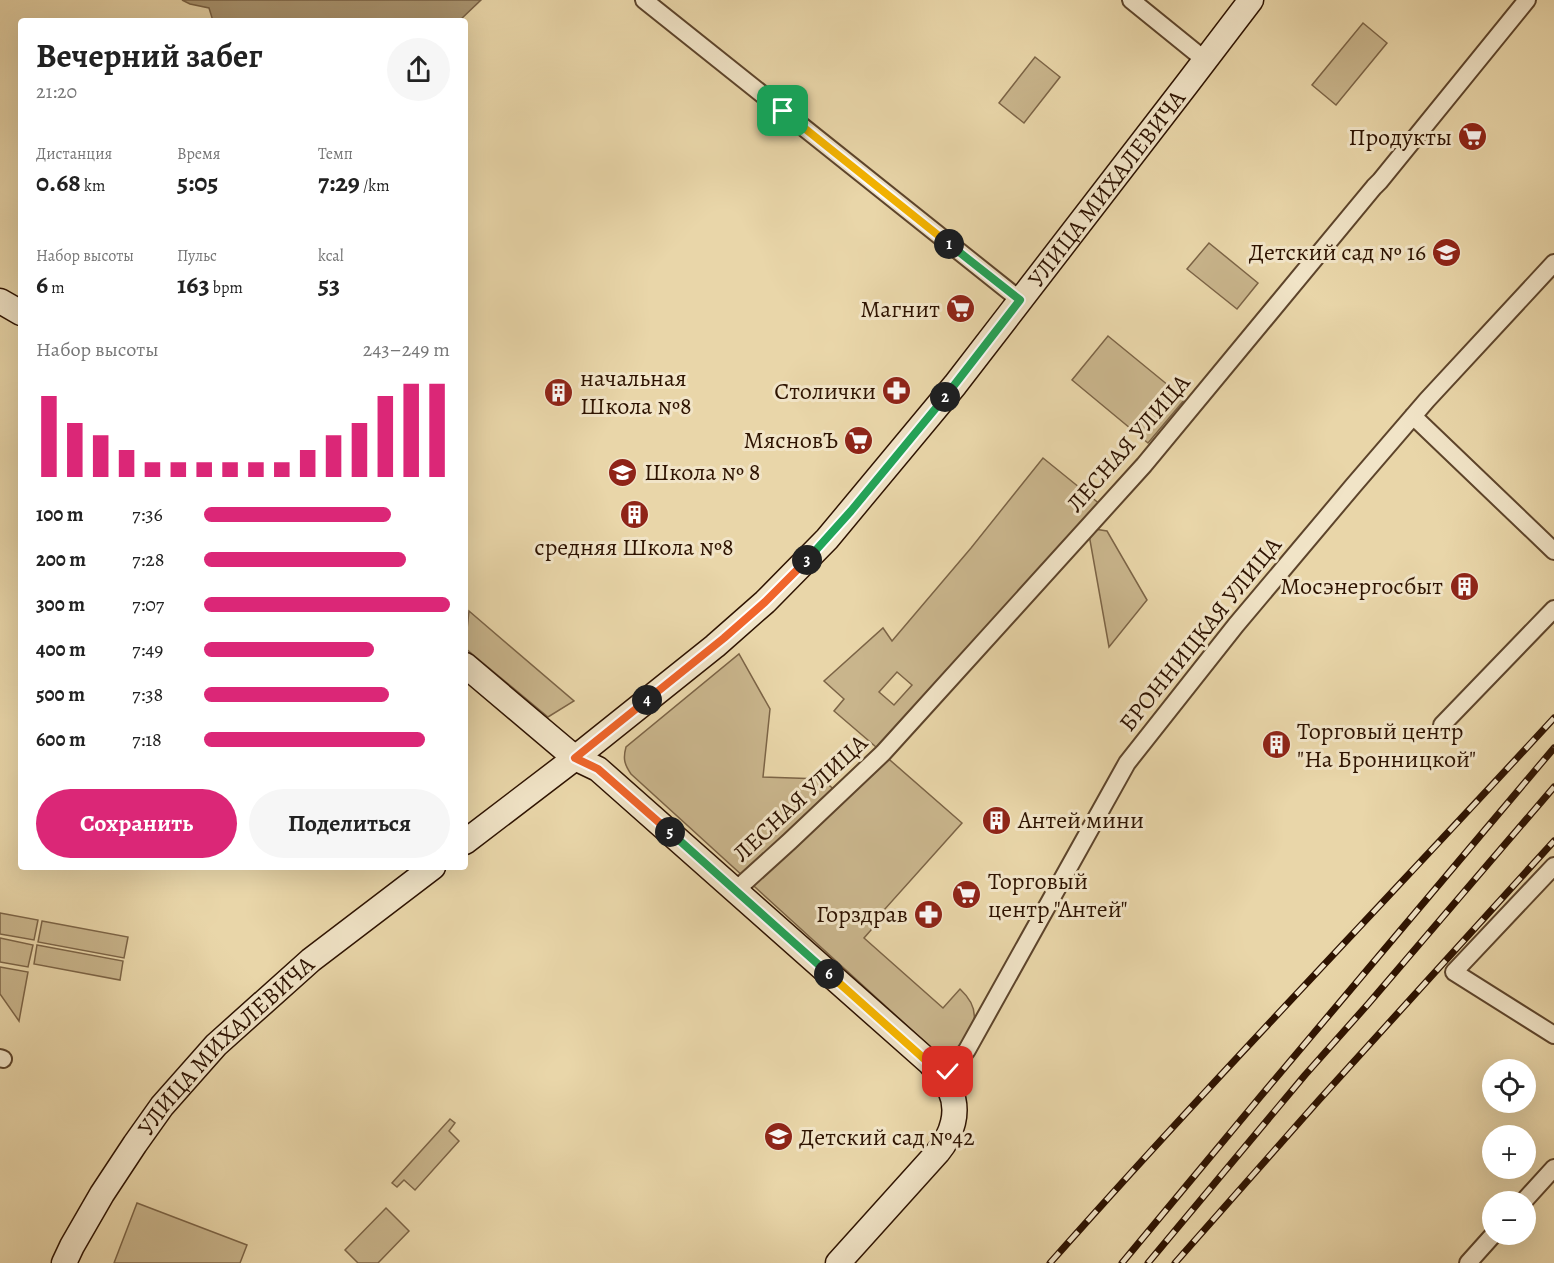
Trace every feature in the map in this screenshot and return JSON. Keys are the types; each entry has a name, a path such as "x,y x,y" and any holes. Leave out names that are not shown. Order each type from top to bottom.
{"main road":[{"name":"УЛИЦА МИХАЛЕВИЧА","path":"468,840 575,758 724,638 765,602 819,547 941,402 1251,0"},
{"path":"0,302 18,311"},
{"path":"468,668 575,758 598,769 736,890 942,1077 951,1092 955,1111 946,1141 837,1263"},
{"name":"УЛИЦА МИХАЛЕВИЧА","path":"64,1263 97,1203 135,1144 162,1106 216,1045 311,960 429,870"}],"street":[{"path":"644,0 1020,300"},
{"path":"1131,0 1205,60"},
{"name":"ЛЕСНАЯ УЛИЦА","path":"736,890 883,753 1106,509 1380,181 1527,0"},
{"name":"БРОННИЦКАЯ УЛИЦА","path":"942,1077 955,1066 967,1050 1127,763 1278,574 1413,416 1554,263"},
{"path":"1413,416 1554,551"},
{"path":"1442,725 1554,609"},
{"path":"1554,866 1454,972 1554,1035"},
{"path":"1533,1191 1554,1168"},
{"path":"1468,1263 1484,1245"}],"shaded area":[{"path":"182,0 481,0 462,18 212,18 209,8"},
{"path":"1363,23 1387,43 1336,105 1312,85"},
{"path":"1035,57 1060,77 1024,123 999,103"},
{"path":"1209,243 1258,283 1237,309 1187,269"},
{"path":"1108,336 1185,399 1148,443 1072,380"},
{"path":"1043,458 1106,509 1088,528 1107,531 1147,600 1109,647 1088,529 883,754 962,823 884,910 887,912 864,938 943,1008 960,989 968,998 974,1015 970,1031 953,1056 946,1056 937,1053 631,774 625,761 625,754 626,747 739,654 770,709 763,777 822,779 839,794 883,753 834,711 844,699 824,681 883,628 892,641","holes":["897,672 912,685 894,705 879,692"]},
{"path":"469,611 574,701 548,717 468,650"},
{"path":"0,913 38,920 34,940 0,934"},
{"path":"42,921 128,937 124,958 38,942"},
{"path":"0,938 33,945 28,967 0,962"},
{"path":"37,945 123,961 120,980 34,964"},
{"path":"0,967 28,972 19,1021 0,994"},
{"path":"450,1119 455,1123 449,1131 459,1141 415,1190 404,1180 397,1187 392,1183"},
{"path":"137,1203 247,1245 240,1263 114,1263"},
{"path":"386,1208 409,1231 378,1263 358,1263 345,1250"}],"railway":[{"path":"1050,1263 1174,1125 1554,718"},
{"path":"1122,1263 1554,748"},
{"path":"1148,1263 1305,1075 1554,787"},
{"path":"1175,1263 1554,841"}],"place":[{"name":"Продукты","path":"1473,137"},
{"name":"Детский сад № 16","path":"1447,252"},
{"name":"Магнит","path":"961,309"},
{"name":"Столички","path":"897,391"},
{"name":"начальная Школа №8","path":"559,392"},
{"name":"МясновЪ","path":"859,440"},
{"name":"Школа № 8","path":"623,472"},
{"name":"средняя Школа №8","path":"634,514"},
{"name":"Мосэнергосбыт","path":"1464,586"},
{"name":"Торговый центр \"На Бронницкой\"","path":"1276,745"},
{"name":"Антей мини","path":"997,820"},
{"name":"Торговый центр \"Антей\"","path":"967,895"},
{"name":"Горздрав","path":"929,914"},
{"name":"Детский сад №42","path":"778,1137"}],"route":[{"path":"783,111 1020,300 941,402 827,539 765,602 715,646 575,758 598,769 736,890 942,1077 948,1072"}]}
